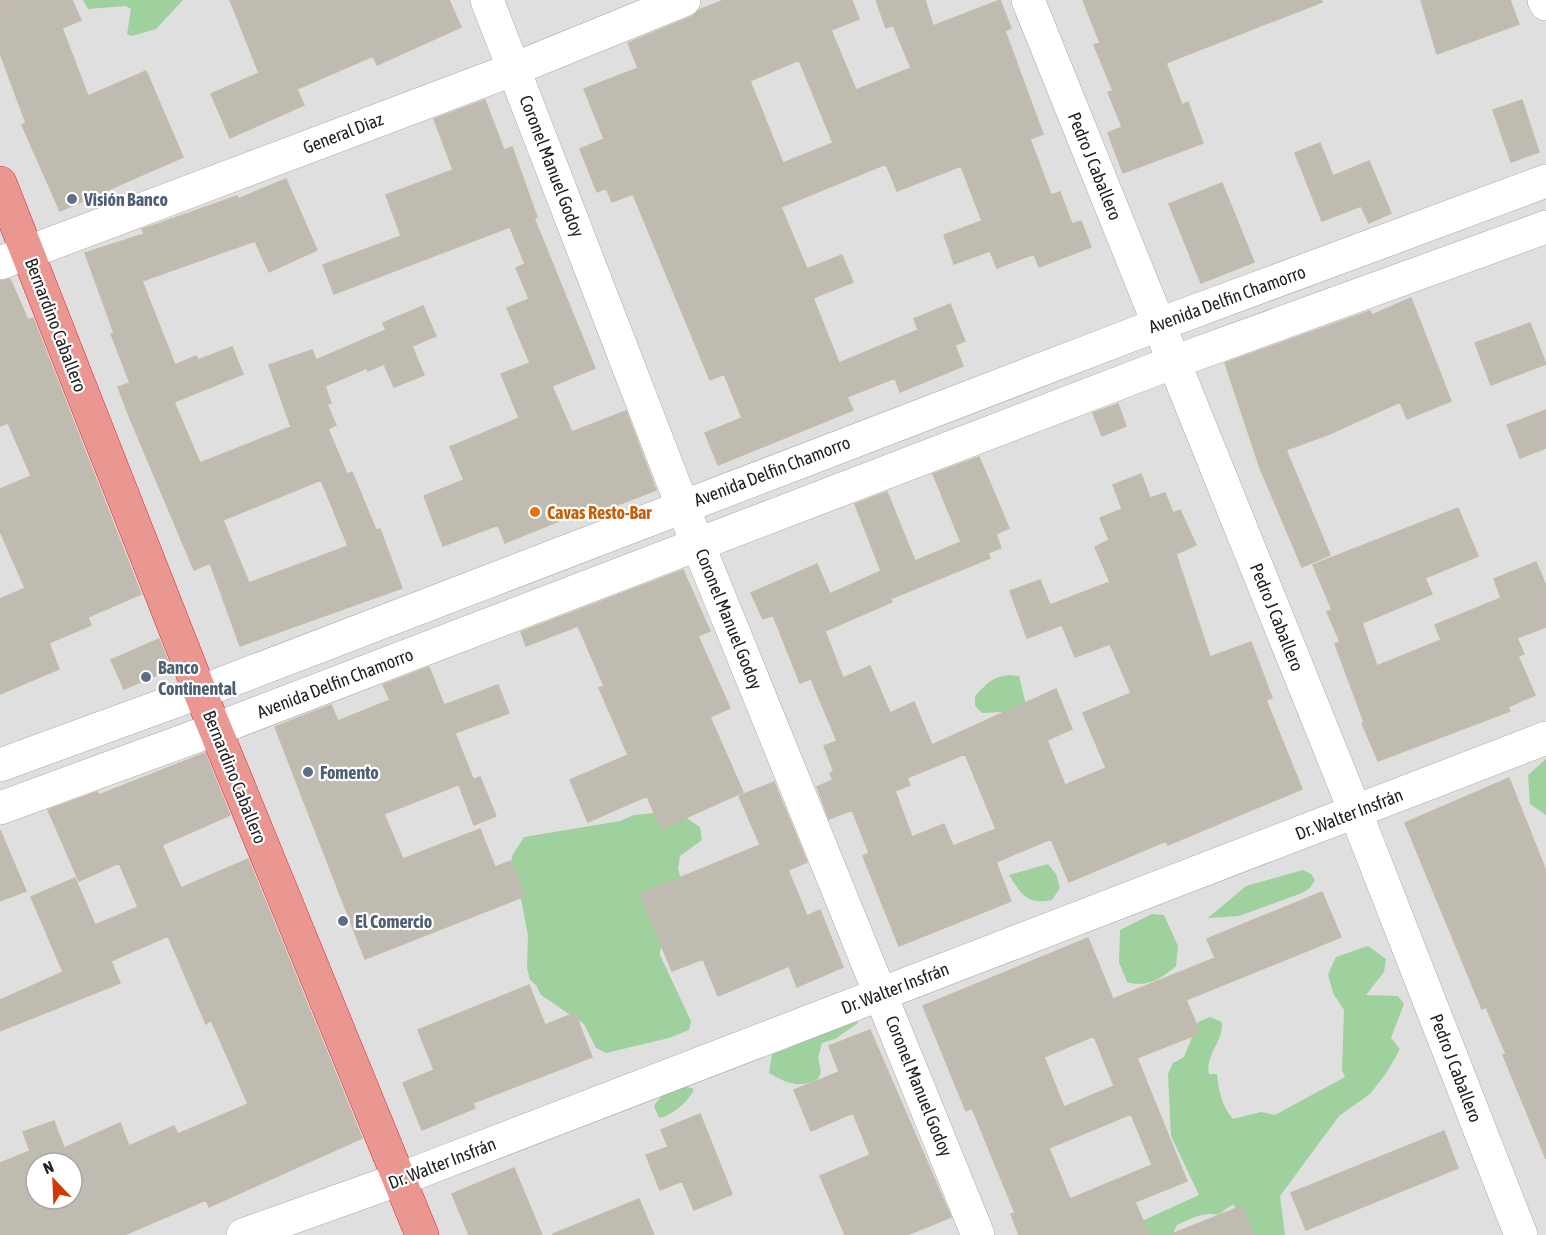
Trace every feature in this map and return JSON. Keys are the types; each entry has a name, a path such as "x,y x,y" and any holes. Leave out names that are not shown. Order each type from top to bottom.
{"highway":[{"name":"Bernardino Caballero","path":"0,183 14,257 216,729 422,1235"}],"street":[{"name":"Coronel Manuel Godoy","path":"487,0 682,505 882,993 978,1235"},
{"name":"General Diaz","path":"14,257 514,69 684,0"},
{"name":"Pedro J Caballero","path":"1028,0 1355,811 1521,1235"},
{"name":"Avenida Delfin Chamorro","path":"0,765 200,692 682,505 1160,324 1546,181"},
{"name":"Avenida Delfin Chamorro","path":"0,808 216,729 1174,362 1546,227"},
{"name":"Dr. Walter Insfrán","path":"243,1235 400,1179 1546,738"}],"shaded area":[{"path":"0,0 1546,0 1546,1235 0,1235"}],"green space":[{"path":"83,0 183,0 156,29 132,36 127,34 131,9 126,6 88,9"},
{"path":"1009,675 1019,676 1026,705 1005,716 1001,712 982,713 975,706 975,696 993,679"},
{"path":"1546,759 1546,815 1530,804 1528,775"},
{"path":"676,811 700,827 702,840 680,856 678,869 690,906 660,950 660,955 691,1021 689,1030 669,1038 606,1053 596,1048 584,1024 541,995 536,985 530,980 527,968 528,936 520,894 511,869 512,856 524,837 620,821 634,815"},
{"path":"1048,864 1056,874 1060,888 1052,900 1031,900 1022,893 1009,875"},
{"path":"1303,870 1311,874 1315,880 1310,888 1302,893 1239,916 1208,918 1246,886"},
{"path":"1152,914 1164,915 1178,946 1176,966 1165,975 1147,983 1127,982 1119,962 1120,930"},
{"path":"1368,946 1386,959 1384,972 1366,995 1398,996 1404,1004 1391,1038 1400,1049 1387,1072 1370,1094 1339,1116 1280,1196 1285,1235 1253,1235 1233,1204 1218,1215 1202,1215 1177,1225 1172,1235 1135,1235 1142,1221 1199,1195 1171,1136 1168,1074 1173,1063 1184,1057 1198,1022 1210,1017 1222,1022 1222,1029 1208,1067 1209,1074 1217,1074 1223,1103 1233,1119 1261,1112 1275,1115 1345,1077 1342,1070 1344,1010 1333,993 1328,974 1336,957"},
{"path":"856,1018 858,1023 835,1039 822,1043 818,1058 821,1072 818,1079 805,1084 793,1084 769,1073 772,1054 789,1048 836,1019"},
{"path":"685,1086 694,1089 688,1098 680,1107 659,1118 654,1106 657,1102 671,1090"}],"building":[{"path":"0,0 72,0 81,20 62,28 88,96 146,71 183,157 60,211 22,125 26,123 0,53"},
{"path":"230,0 449,0 461,27 377,65 373,56 297,89 304,105 230,138 211,94 259,73"},
{"path":"724,0 852,0 859,19 831,30 856,90 911,68 893,25 886,28 876,0 925,0 933,26 1000,0 1011,28 1005,31 1043,134 1030,139 1051,195 1060,192 1072,224 1081,221 1091,247 1039,267 1034,254 997,268 990,251 954,264 944,235 982,221 961,166 897,191 886,164 781,207 807,269 842,255 853,282 813,298 839,363 918,330 914,319 950,304 965,341 955,345 963,366 900,392 895,378 847,397 853,410 718,465 705,433 742,418 724,374 710,380 633,194 612,202 606,188 597,192 580,149 604,139 584,89 638,68 628,43 691,17 699,10","holes":["799,60 833,143 783,163 750,81"]},
{"path":"1083,0 1321,0 1322,2 1166,63 1182,105 1188,102 1203,143 1123,173 1108,133 1122,127 1108,92 1113,91 1094,45 1100,43"},
{"path":"1421,0 1510,0 1519,24 1437,54"},
{"path":"485,100 504,150 512,147 537,217 534,218 595,368 552,386 572,432 626,411 656,490 594,514 591,508 505,543 498,525 443,546 424,496 464,480 450,447 519,418 501,374 530,363 507,308 529,299 516,268 525,264 510,227 334,294 323,265 401,236 386,195 453,170 434,119"},
{"path":"1522,100 1539,152 1511,162 1493,110"},
{"path":"1320,143 1333,176 1369,161 1391,213 1369,223 1361,206 1322,221 1295,153"},
{"path":"286,179 317,250 269,272 255,241 142,281 175,365 196,356 198,360 232,347 243,374 174,402 200,463 291,427 269,365 312,350 316,360 386,330 383,323 423,306 436,336 412,346 424,375 394,387 384,364 368,371 367,368 325,386 331,403 327,404 336,425 328,429 347,474 352,472 376,530 380,529 402,588 240,646 210,563 194,570 129,416 118,387 130,383 111,334 114,333 85,253 144,234 142,229 237,196 238,199","holes":["321,480 348,546 249,583 223,520"]},
{"path":"1222,183 1254,262 1201,283 1169,204"},
{"path":"10,279 28,320 33,318 141,594 88,617 91,625 49,643 59,669 0,694 0,599 25,588 0,531 0,489 31,476 8,423 0,426 0,281"},
{"path":"1411,298 1451,401 1407,419 1400,402 1327,435 1286,450 1330,555 1302,567 1260,468 1225,363 1370,311 1372,315"},
{"path":"1530,323 1546,364 1491,385 1475,343"},
{"path":"1118,404 1126,426 1102,436 1093,413"},
{"path":"1546,410 1546,448 1520,458 1507,425"},
{"path":"979,457 1009,528 996,534 1001,548 988,553 990,558 890,599 892,602 825,631 843,678 870,666 890,713 914,702 932,745 1056,689 1072,729 1047,740 1065,785 1106,768 1083,713 1131,693 1110,644 1075,657 1062,625 1027,638 1010,591 1040,580 1050,605 1110,582 1095,547 1109,540 1100,518 1122,509 1113,485 1141,474 1150,498 1165,493 1173,513 1180,510 1196,545 1176,554 1210,657 1251,642 1272,698 1266,700 1302,789 1168,845 1166,841 1069,882 1051,839 996,862 1011,901 899,946 863,856 869,853 852,810 829,819 817,787 833,780 830,773 834,772 824,746 837,741 811,679 800,683 773,615 763,619 751,593 817,564 830,594 881,571 855,504 887,492 915,561 961,542 933,474","holes":["965,754 996,829 953,846 944,824 912,837 895,791 910,785 907,778"]},
{"path":"1458,508 1478,556 1425,578 1432,594 1362,623 1377,666 1441,640 1435,625 1501,598 1494,579 1536,562 1546,586 1546,627 1517,638 1524,654 1518,656 1535,695 1508,707 1510,711 1378,761 1362,723 1364,722 1335,644 1340,642 1327,612 1332,610 1313,565"},
{"path":"683,570 710,631 698,636 730,708 710,717 743,792 661,829 647,796 588,822 570,780 628,755 599,688 604,686 578,626 526,646 521,632"},
{"path":"159,639 171,669 124,689 111,660"},
{"path":"429,667 444,705 498,685 509,713 455,733 473,779 384,814 403,859 480,829 495,867 511,861 525,896 365,959 275,727 331,705 338,721 390,700 383,685"},
{"path":"205,753 230,815 162,845 181,888 248,859 362,1138 209,1207 206,1200 124,1235 0,1235 0,1163 24,1153 24,1211 84,1211 84,1151 30,1151 23,1132 54,1121 64,1148 120,1123 129,1146 174,1126 178,1134 248,1104 211,1020 206,1024 168,936 111,961 120,983 0,1031 0,1000 63,972 31,897 75,878 95,925 138,907 119,863 79,881 48,810 97,792 99,795"},
{"path":"480,777 496,816 474,825 459,785"},
{"path":"1509,778 1546,871 1546,1159 1503,1055 1506,1054 1486,1007 1482,1009 1405,823"},
{"path":"774,782 807,862 788,870 807,916 820,910 843,967 797,987 789,966 718,996 703,959 672,971 640,894 760,845 739,796"},
{"path":"0,830 26,891 0,901"},
{"path":"1322,892 1341,937 1186,1000 1200,1033 1137,1058 1187,1181 1135,1202 1149,1235 1019,1235 1011,1214 1015,1213 972,1108 966,1111 923,1006 1088,938 1113,999 1215,958 1207,939","holes":["1094,1036 1114,1086 1064,1107 1044,1057","1131,1114 1152,1165 1070,1199 1049,1148"]},
{"path":"529,985 545,1025 575,1013 592,1057 473,1103 475,1108 422,1130 403,1083 434,1070 418,1030"},
{"path":"870,1030 951,1217 907,1235 845,1235 820,1176 870,1155 853,1113 811,1131 794,1090 839,1072 829,1046"},
{"path":"700,1114 732,1194 694,1210 682,1181 660,1190 646,1155 668,1147 661,1130"},
{"path":"1444,1131 1458,1168 1306,1230 1291,1193"},
{"path":"514,1168 542,1235 469,1235 452,1194"},
{"path":"639,1199 654,1235 553,1234"},
{"path":"1242,1206 1254,1235 1172,1235 1172,1234"}],"place":[{"name":"Visión Banco","path":"72,199"},
{"name":"Cavas Resto-Bar","path":"535,512"},
{"name":"Banco Continental","path":"146,677"},
{"name":"Fomento","path":"308,772"},
{"name":"El Comercio","path":"343,921"}]}
